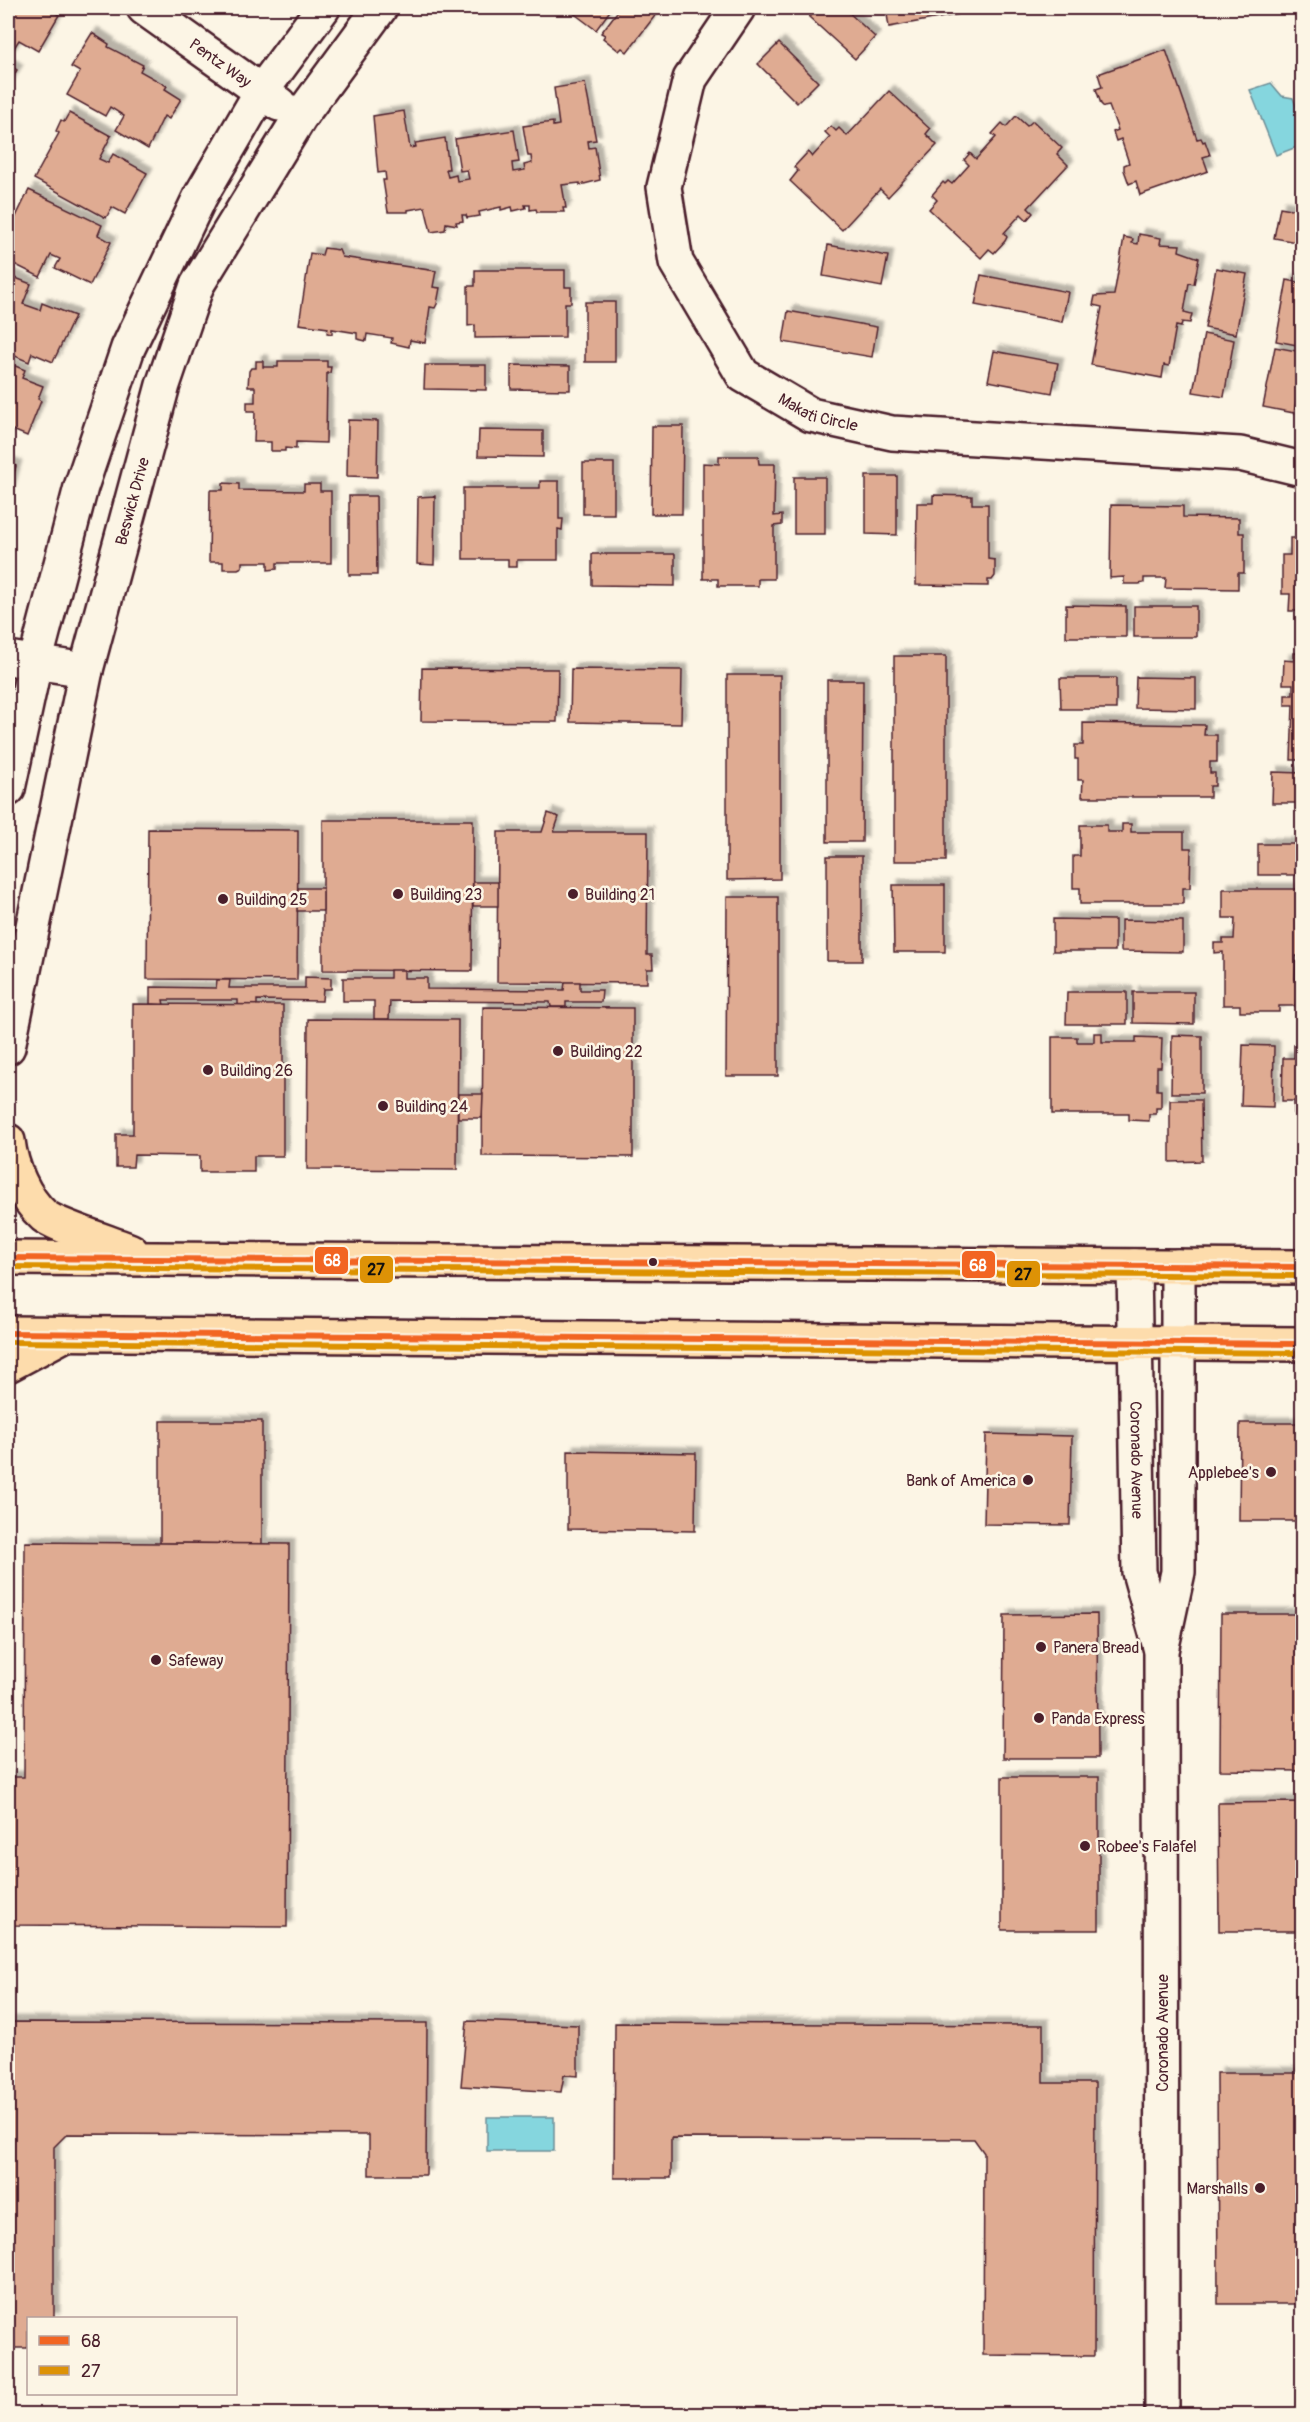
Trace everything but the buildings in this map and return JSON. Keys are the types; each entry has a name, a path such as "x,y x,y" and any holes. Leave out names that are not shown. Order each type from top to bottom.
{"main road":[{"path":"8,1141 10,1161 30,1198 45,1217 149,1258"},
{"path":"8,1258 1302,1267"},
{"path":"8,1333 1302,1344"},
{"path":"8,1365 65,1334"}],"street":[{"name":"Pentz Way","path":"144,8 261,92 300,117"},
{"path":"8,789 21,661 128,348 200,197 261,92 323,8"},
{"name":"Beswick Drive","path":"8,1047 86,670 163,385 197,285 300,117 380,8"},
{"name":"Makati Circle","path":"738,8 690,79 664,187 676,262 743,375 811,415 892,433 1240,453 1302,469"},
{"path":"21,661 86,670"},
{"name":"Coronado Avenue","path":"1134,1266 1139,1572 1161,1651"},
{"name":"Coronado Avenue","path":"1162,2415 1161,1651 1178,1572 1178,1266"}],"water":[{"path":"1271,83 1282,96 1293,98 1302,122 1302,145 1276,155 1250,90"},
{"path":"487,2117 554,2117 554,2151 487,2151"}],"transit line":[{"name":"68","path":"8,1258 1302,1267"},
{"name":"27","path":"8,1267 1302,1276"},
{"name":"68","path":"8,1333 1302,1344"},
{"name":"27","path":"8,1342 1302,1353"}],"place":[{"name":"Building 23","path":"398,894"},
{"name":"Building 21","path":"573,894"},
{"name":"Building 25","path":"223,899"},
{"name":"Building 22","path":"558,1051"},
{"name":"Building 26","path":"208,1070"},
{"name":"Building 24","path":"383,1106"},
{"name":"Applebee's","path":"1271,1472"},
{"name":"Bank of America","path":"1028,1480"},
{"name":"Panera Bread","path":"1041,1647"},
{"name":"Safeway","path":"156,1660"},
{"name":"Panda Express","path":"1039,1718"},
{"name":"Robee's Falafel","path":"1085,1846"},
{"name":"Marshalls","path":"1260,2188"}]}
